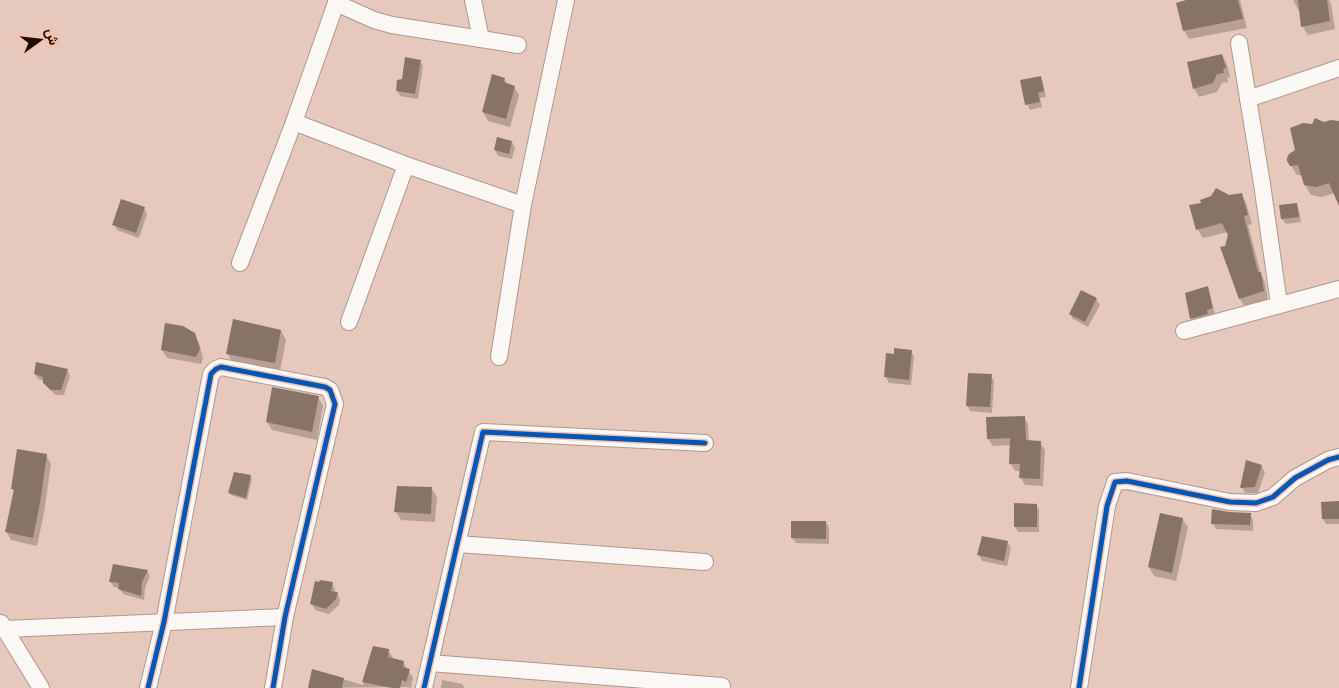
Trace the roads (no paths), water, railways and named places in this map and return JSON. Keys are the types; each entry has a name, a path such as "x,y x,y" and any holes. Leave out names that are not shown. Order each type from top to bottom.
{"street":[{"path":"473,0 481,39"},
{"path":"499,357 523,205 566,0"},
{"path":"240,263 294,122 336,1 374,20 392,25 518,45"},
{"path":"1238,42 1262,184 1279,304"},
{"path":"1248,99 1339,68"},
{"path":"294,122 406,165 523,205"},
{"path":"349,322 406,165"},
{"path":"1184,331 1339,289"},
{"path":"148,688 164,622 211,374 221,367 325,388 330,390 335,404 285,616 273,688"},
{"path":"424,688 484,432 705,443"},
{"path":"1079,688 1107,506 1115,482 1127,481 1230,502 1256,503 1274,497 1295,478 1328,460 1339,457"},
{"path":"458,544 706,562"},
{"path":"3,625 164,622 285,616"},
{"path":"3,625 41,688"},
{"path":"430,663 559,681 722,686"}]}
